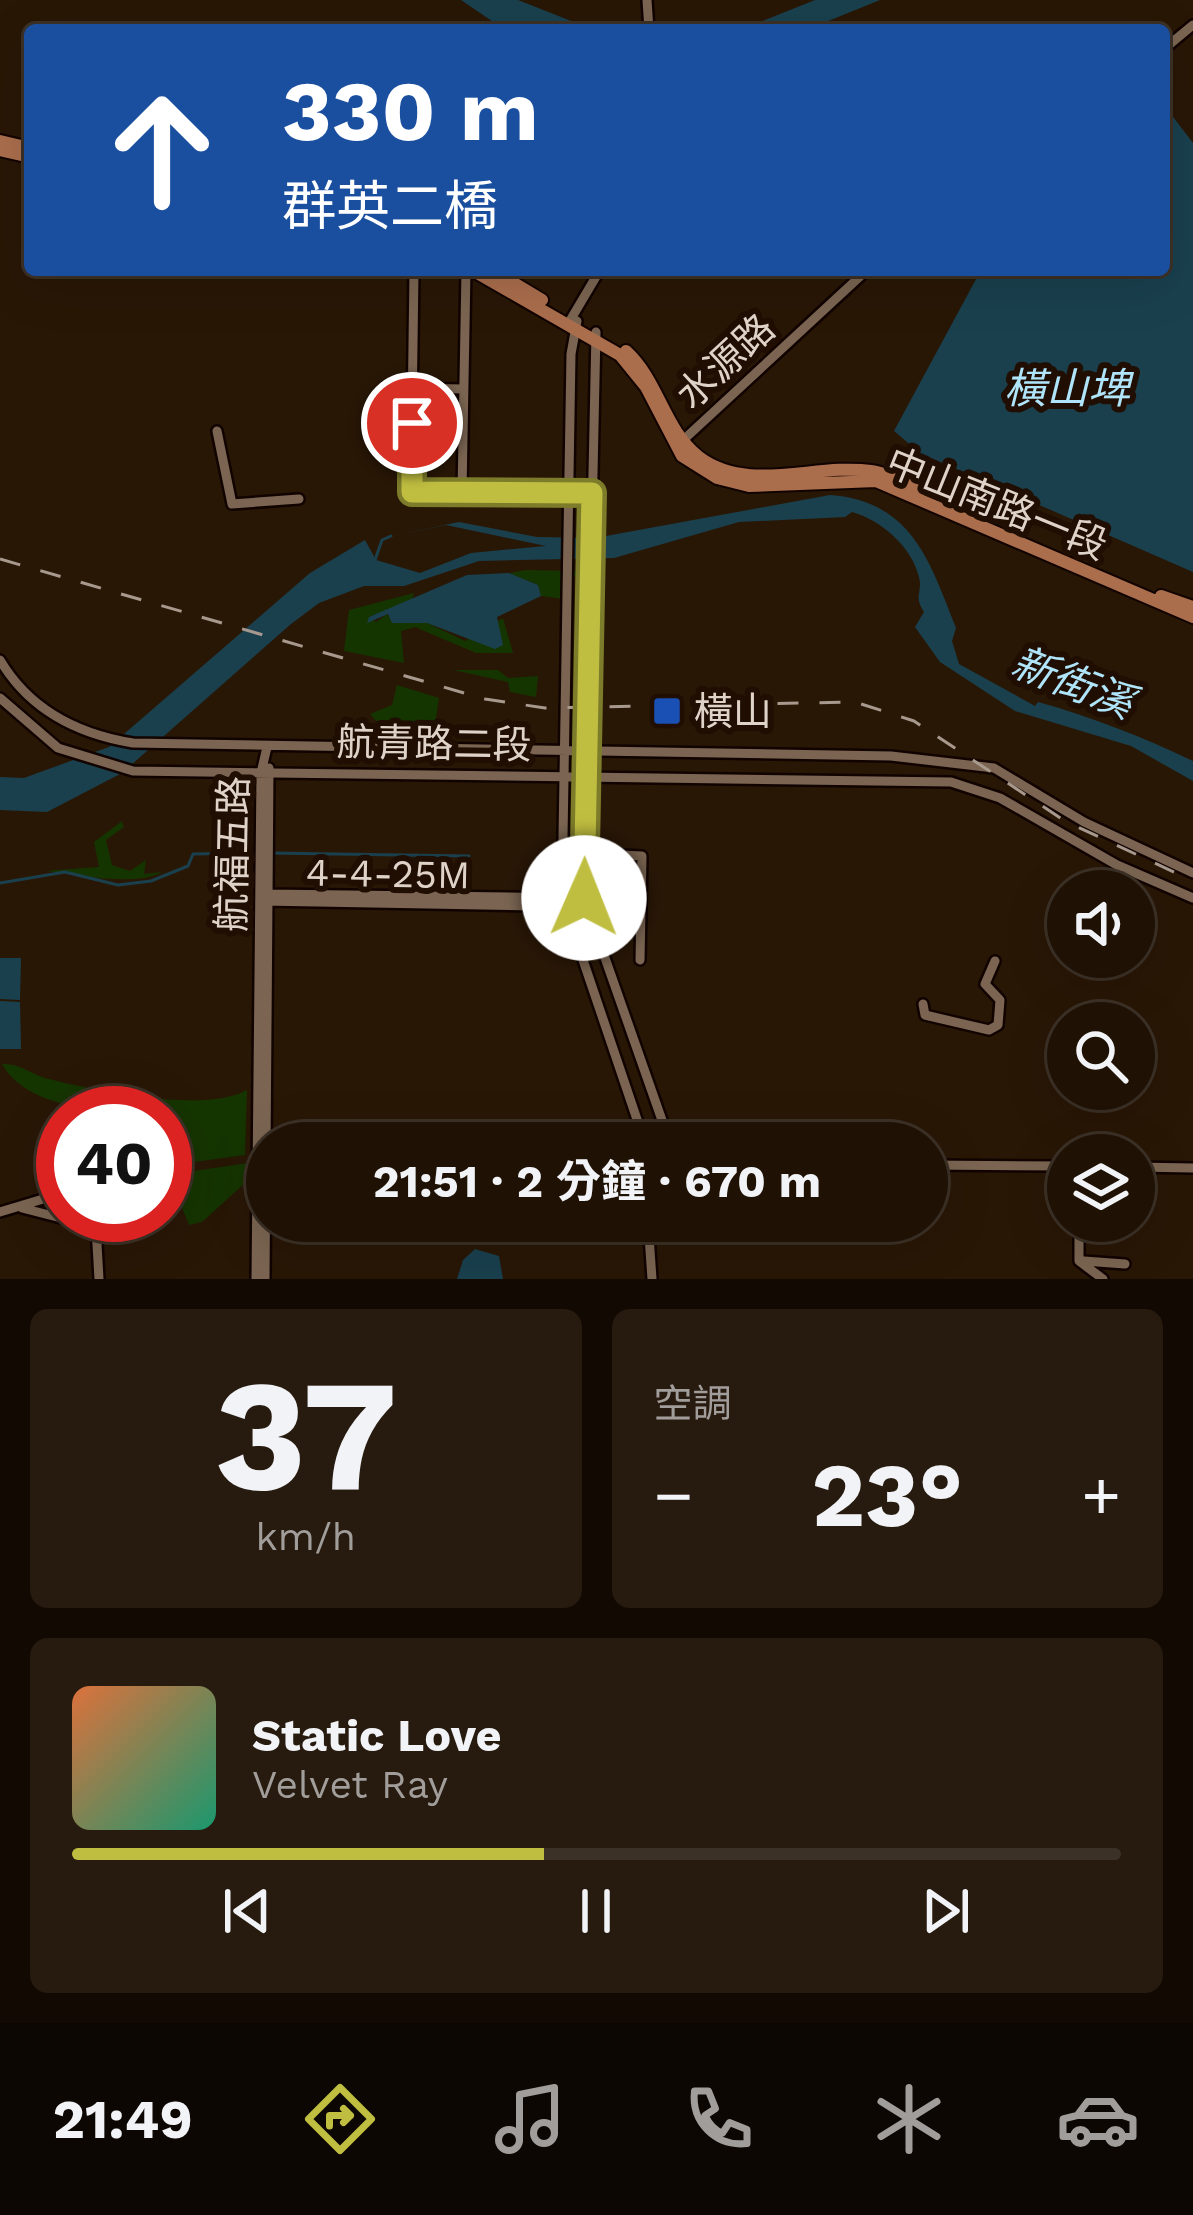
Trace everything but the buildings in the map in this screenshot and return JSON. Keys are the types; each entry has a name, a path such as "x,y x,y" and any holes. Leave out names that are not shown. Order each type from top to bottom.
{"main road":[{"path":"481,276 574,323"},
{"path":"501,276 596,337"},
{"name":"中山南路一段","path":"596,337 623,352 698,467 731,484 857,479 896,488 1193,617"},
{"name":"中山南路一段","path":"679,444 736,475 853,470 890,476 1193,607"}],"street":[{"path":"414,276 412,492 592,493"},
{"path":"462,492 469,276"},
{"path":"597,276 574,323 571,354 562,902 638,1122"},
{"name":"水源路","path":"679,444 861,276"},
{"path":"596,337 586,903 663,1122"},
{"path":"412,388 464,389"},
{"path":"217,430 232,504 299,499"},
{"name":"航青路二段","path":"0,659 40,707 94,734 181,745 891,756 994,768 1084,822 1193,873"},
{"name":"航青路二段","path":"0,698 58,748 110,767 150,772 951,782 1000,799 1117,865 1193,898"},
{"name":"航福五路","path":"263,1122 267,747"},
{"name":"航福五路","path":"265,772 269,853 265,897"},
{"path":"597,854 642,856 640,959"},
{"name":"4-4-25M","path":"265,897 586,903"},
{"path":"923,1004 925,1015 989,1030 998,1025 1000,1000 985,984 995,961"},
{"path":"948,1165 1047,1166"},
{"path":"1155,1167 1193,1168"},
{"path":"0,1212 36,1203"},
{"path":"22,1208 96,1227 99,1279"},
{"name":"航福五路","path":"261,1279 262,1242"},
{"path":"649,1242 652,1279"},
{"path":"1079,1242 1079,1261"},
{"path":"1079,1261 1124,1264"},
{"path":"1079,1261 1103,1279"}],"green space":[{"path":"509,573 578,574 568,580 564,599 541,596 538,585"},
{"path":"414,593 412,600 369,617 376,622 387,614 393,623 427,623 465,641 503,618 513,653 476,653 415,627 401,631 404,663 344,651 349,610"},
{"path":"453,670 498,670 508,678 538,676 536,697 510,692 508,682"},
{"path":"397,685 439,698 435,725 445,739 398,737 399,731 391,730 389,737 377,737 379,724 370,714 392,705"},
{"path":"122,821 124,827 106,840 112,865 130,871 146,860 144,874 162,872 122,879 46,871 99,867 94,842"},
{"path":"2,1064 81,1086 36,1086 36,1094"},
{"path":"247,1090 245,1155 192,1162 192,1100"},
{"path":"246,1163 246,1182 202,1222 192,1224 192,1171"}],"water":[{"path":"461,0 518,0 579,24 496,24"},
{"path":"815,0 880,0 821,24 755,24"},
{"name":"橫山埤","path":"1170,113 1193,143 1193,572 920,453 894,431 978,276 1170,276"},
{"path":"830,495 881,509 914,539 956,628 952,641 959,664 1035,706 1038,702 1098,721 1193,761 1193,781 1131,746 1015,711 940,662 915,627 924,612 910,555 884,528 852,512 845,517 739,522 614,558 479,561 404,586 364,586 319,603 291,624 122,773 47,812 0,810 0,777 24,778 109,747 310,573 365,540 376,560 420,573 471,553 546,546 446,525 391,536 459,522 537,537 595,538"},
{"path":"509,573 538,585 541,596 497,617 503,645 495,649 427,623 392,623 388,614 367,623 369,617 467,575"},
{"path":"0,958 21,958 20,1000 0,999"},
{"path":"0,1001 20,1002 21,1049 0,1049"},
{"path":"475,1249 499,1256 503,1279 457,1279 463,1260"}],"waterway":[{"path":"375,560 382,540 391,536"},
{"path":"0,883 65,872 118,885 151,881 188,866 193,854 255,853"},
{"path":"270,853 469,856"}],"railway":[{"path":"0,559 485,699 545,708 855,702 914,721 1065,821 1193,881"}],"place":[{"name":"橫山","path":"667,711"}],"route":[{"path":"412,423 412,492 592,493 584,898"}],"water label":[{"name":"新街溪","path":"1073,682"}]}
